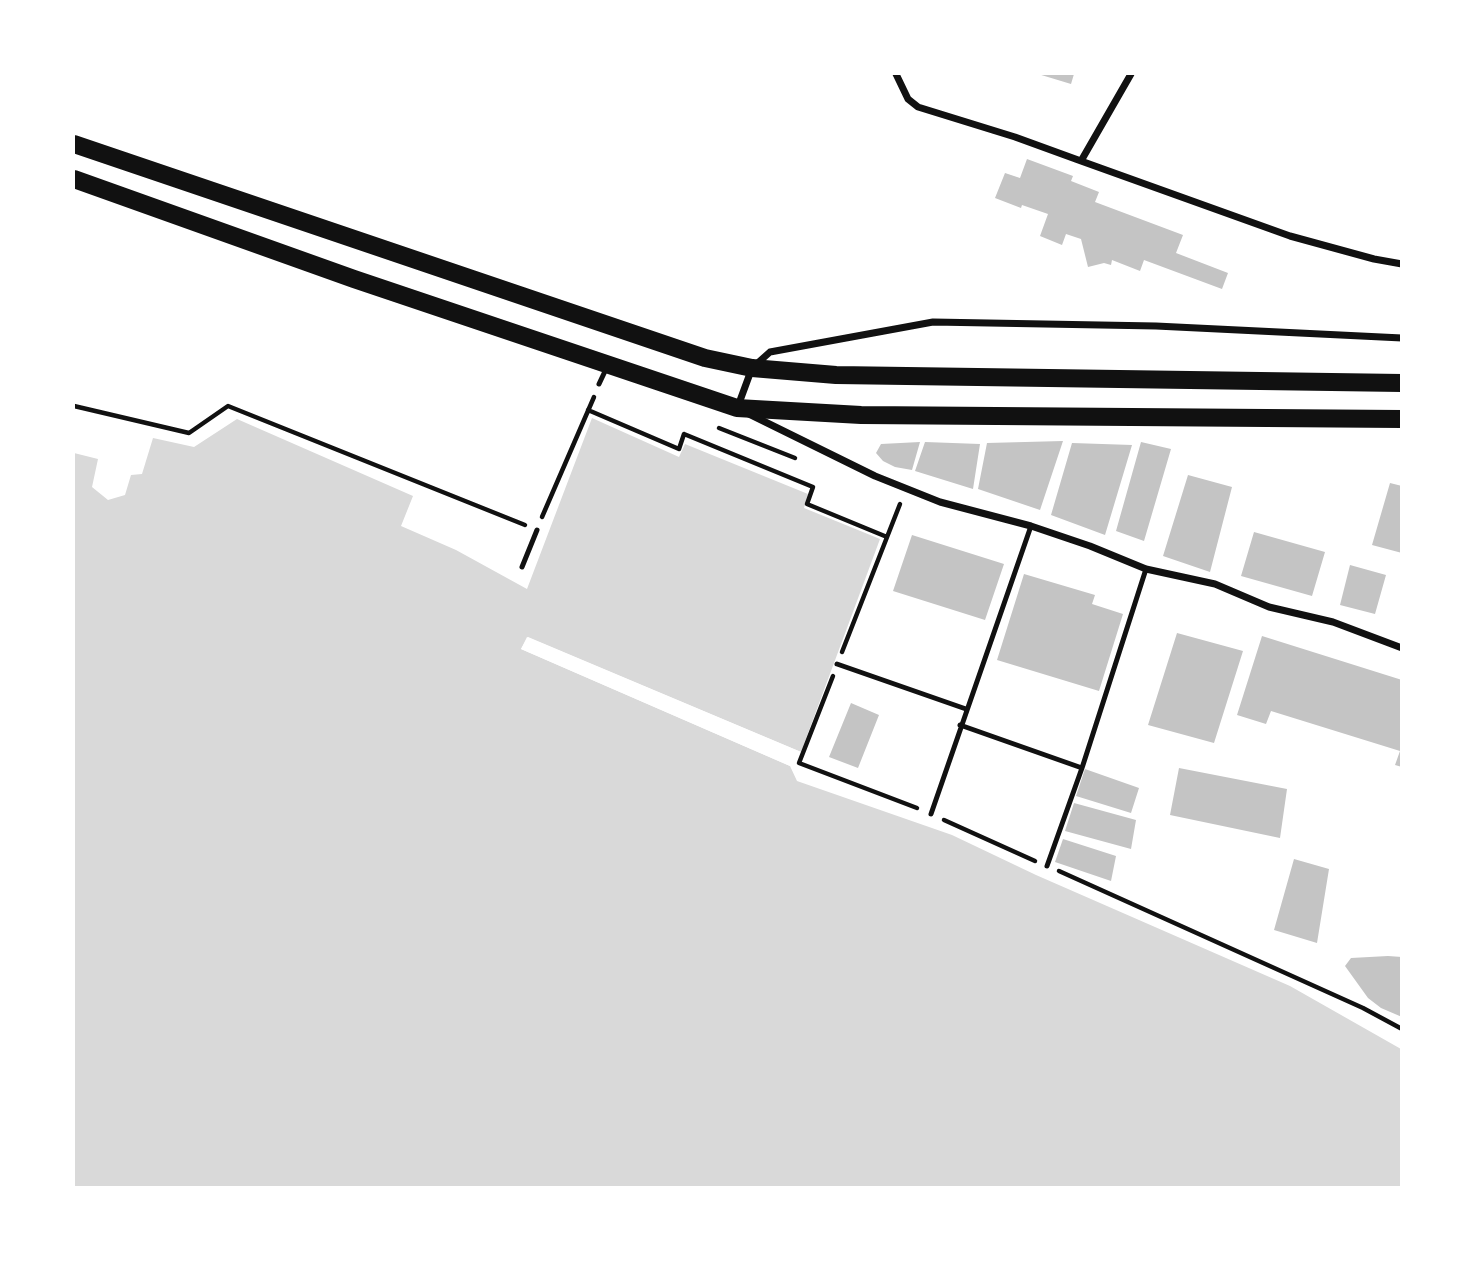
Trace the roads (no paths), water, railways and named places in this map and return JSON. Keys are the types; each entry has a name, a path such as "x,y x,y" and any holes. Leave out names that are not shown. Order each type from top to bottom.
{"main road":[{"path":"74,144 705,358 752,368 836,375 1402,383"},
{"path":"74,179 354,279 737,408 861,415 1402,419"}],"street":[{"path":"896,74 908,99 918,107 1015,137 1290,236 1402,264"},
{"path":"1081,161 1131,74"},
{"path":"1402,338 1156,326 933,322 770,352 752,368 737,408 888,481 940,502 1031,526 1146,569 1215,583 1269,607 1333,622 1402,648"}],"lane":[{"path":"599,384 608,364"},
{"path":"932,814 960,725 1031,526"},
{"path":"522,567 537,530"},
{"path":"1047,866 1082,768 1146,569"},
{"path":"837,664 966,709"},
{"path":"960,725 1082,768"}]}
